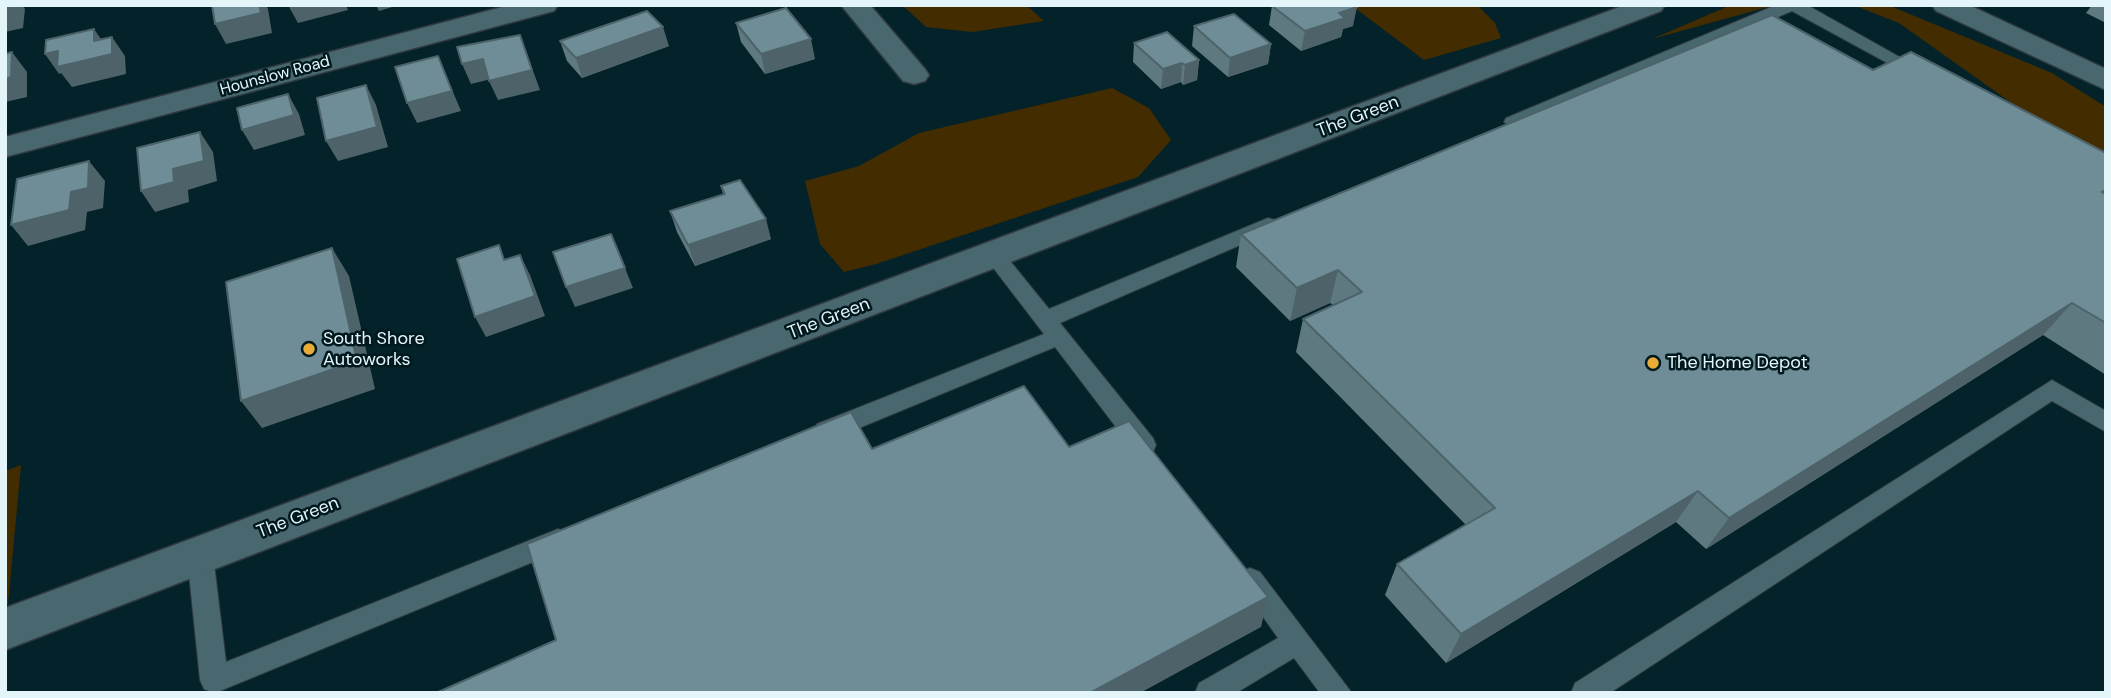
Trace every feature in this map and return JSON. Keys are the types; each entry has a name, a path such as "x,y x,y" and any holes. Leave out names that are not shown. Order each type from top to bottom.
{"street":[{"name":"Hounslow Road","path":"5,147 544,5"},
{"path":"855,5 914,75"},
{"name":"The Green","path":"5,629 995,256 1651,5"},
{"path":"1946,5 2106,81"}],"lane":[{"path":"1495,130 1792,5 1938,83"},
{"path":"802,441 1289,217"},
{"path":"995,256 1161,467"},
{"path":"1585,693 2052,389 2106,423"},
{"path":"200,555 214,680 585,529"},
{"path":"1238,565 1338,693"},
{"path":"1209,693 1298,641"}],"shaded area":[{"path":"902,5 1026,5 1044,21 972,32 926,27"},
{"path":"1351,5 1477,5 1495,23 1501,38 1424,60"},
{"path":"1731,5 1775,5 1652,39"},
{"path":"1853,5 1888,5 2052,73 2106,107 2106,152 2020,109 1899,23"},
{"path":"1112,88 1149,108 1171,140 1138,177 876,264 844,272 820,244 805,181 859,166 919,133"},
{"path":"21,465 8,604 5,605 5,471"}],"building":[{"path":"212,5 259,5 261,13 215,24"},
{"path":"1272,6 1357,7 1339,13 1345,18 1305,31"},
{"path":"786,8 811,39 761,54 736,23"},
{"path":"647,11 663,27 576,58 560,41"},
{"path":"1234,14 1271,44 1230,58 1194,26"},
{"name":"The Home Depot","path":"1772,15 1873,70 1911,52 2106,153 2106,190 2102,192 2106,194 2106,323 2072,303 1729,518 1698,491 1461,634 1397,564 1495,508 1303,319 1362,292 1338,270 1297,288 1241,234"},
{"path":"94,29 94,41 112,37 112,54 57,67 58,51 45,54 46,40"},
{"path":"1167,32 1199,60 1163,69 1134,43"},
{"path":"520,35 532,70 489,81 483,59 462,64 457,47"},
{"path":"12,52 11,77 5,79 5,54"},
{"path":"438,56 452,91 407,103 395,67"},
{"path":"366,85 377,127 326,141 317,98"},
{"path":"288,94 294,115 242,130 237,108"},
{"path":"200,132 204,161 173,169 174,182 141,191 137,148"},
{"path":"89,161 88,188 71,192 69,210 11,225 17,179"},
{"path":"740,180 766,219 688,245 670,211 725,194 721,186"},
{"path":"611,234 625,268 566,287 553,252"},
{"path":"499,245 504,260 520,255 535,296 475,317 457,259"},
{"name":"South Shore Autoworks","path":"332,248 357,361 241,401 226,282"},
{"path":"1024,386 1069,447 1129,421 1268,597 1090,693 436,693 556,640 527,544 851,412 872,449"}],"place":[{"name":"South Shore Autoworks","path":"309,349"},
{"name":"The Home Depot","path":"1653,363"}]}
